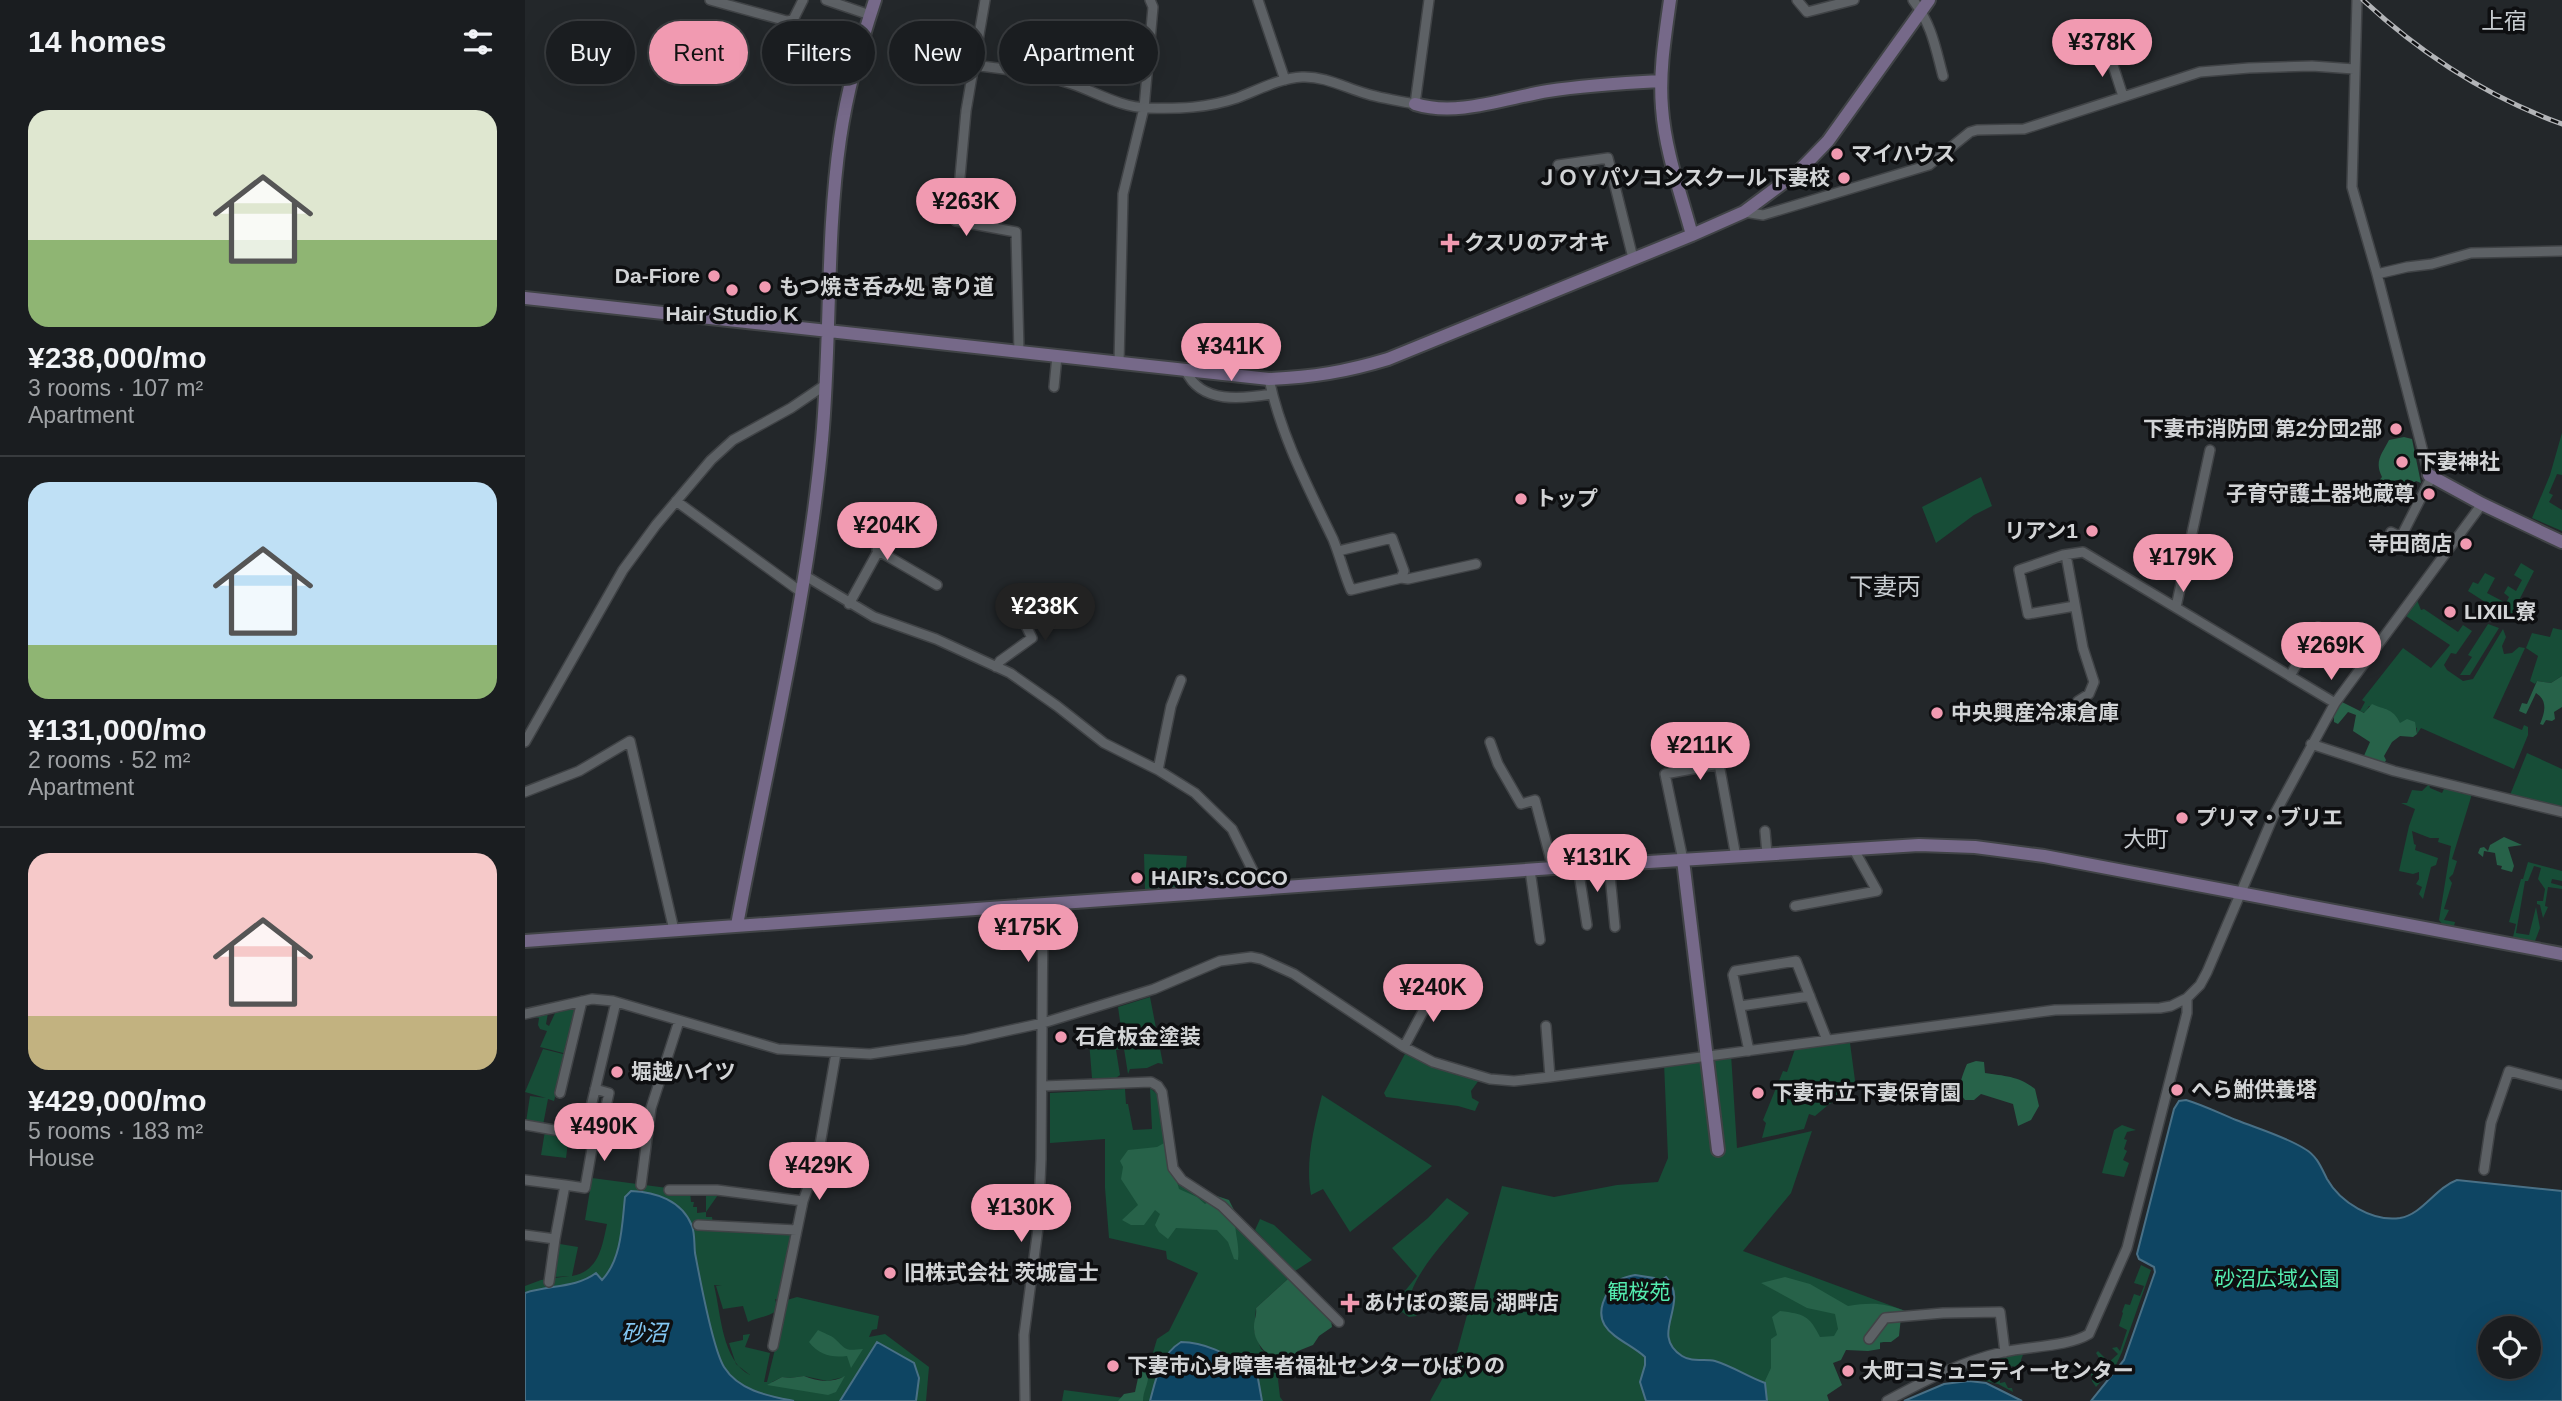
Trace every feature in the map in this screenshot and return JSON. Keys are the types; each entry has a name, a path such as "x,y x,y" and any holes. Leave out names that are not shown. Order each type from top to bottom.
{"street":[{"path":"710,0 787,21 793,20 798,14 803,0"},
{"path":"826,0 870,15"},
{"path":"737,925 801,592 817,488 840,139 852,72 875,0"},
{"path":"981,21 985,0"},
{"path":"1119,363 1123,194 1144,108 1153,7 1150,0"},
{"path":"1258,0 1285,80"},
{"path":"1415,104 1429,0"},
{"path":"1670,0 1661,81 1662,110 1667,144 1692,235"},
{"path":"1797,0 1807,12 1854,0"},
{"path":"2359,1 2354,69 2352,187 2430,477 2403,533 2397,535 2391,532"},
{"path":"1921,3 1943,76"},
{"path":"525,299 1269,379 1311,377 1348,371 1388,359 1744,212 1791,177 1828,141 1921,3"},
{"path":"2109,53 2123,96"},
{"path":"985,66 1016,70 1073,84 1115,102 1144,108 1199,108 1234,99 1285,80 1315,78 1373,96 1434,108 1461,107 1550,91 1661,81"},
{"path":"1744,212 1763,215 1922,167 1941,158 1970,132 2024,129 2200,72 2312,66 2354,69"},
{"path":"970,84 956,221 1016,232 1019,352"},
{"path":"1557,165 1608,158 1633,258"},
{"path":"2377,274 2432,264 2471,253 2562,251"},
{"path":"1054,387 1057,356"},
{"path":"1186,371 1197,386 1214,395 1241,399 1272,394"},
{"path":"1269,379 1291,451 1338,551 1352,590 1476,564"},
{"path":"525,742 623,570 676,501 733,439 790,408 825,385"},
{"path":"2176,607 2210,450"},
{"path":"2430,477 2562,542"},
{"path":"676,501 801,592"},
{"path":"525,1014 592,999 616,1002 778,1049 870,1054 965,1040 1043,1023 1154,989 1220,961 1251,957 1277,965 1294,974 1404,1047 1433,1062 1490,1079 1514,1081 2055,1010 2160,1008 2187,998 2200,985 2273,817 2335,703 2482,504"},
{"path":"849,604 902,508"},
{"path":"1338,551 1382,538 1392,538 1404,571 1401,578"},
{"path":"877,550 937,585"},
{"path":"2075,606 2028,614 2019,570 2083,552 2335,703"},
{"path":"2066,555 2083,648 2094,682 2089,694 2078,701"},
{"path":"804,575 874,617 936,639 1010,673 1104,743 1158,770 1195,793 1224,820 1239,840 1262,889"},
{"path":"996,667 1031,638 1016,605"},
{"path":"2290,676 2318,627 2368,656"},
{"path":"1158,770 1171,706 1181,680"},
{"path":"525,792 579,771 630,741 674,930"},
{"path":"1489,742 1521,804 1535,800 1553,868"},
{"path":"2311,744 2394,771 2562,811"},
{"path":"1718,1150 1709,1057 1683,860 1665,774 1719,764 1736,857"},
{"path":"1765,831 1767,854"},
{"path":"525,941 1553,868 1927,845 1987,848 2044,856 2562,954"},
{"path":"1795,906 1877,891 1853,848"},
{"path":"1609,865 1615,927"},
{"path":"1577,867 1587,925"},
{"path":"1529,870 1540,940"},
{"path":"1025,1401 1024,1335 1038,1228 1043,1086 1043,905"},
{"path":"1749,1051 1735,971 1796,961 1827,1040"},
{"path":"1404,1047 1437,985"},
{"path":"1740,1006 1810,996"},
{"path":"1887,1401 1963,1364 2089,1334 2127,1248 2187,1013 2187,998"},
{"path":"560,1093 582,1001"},
{"path":"590,1111 616,1002"},
{"path":"641,1185 651,1108 679,1021"},
{"path":"1546,1026 1550,1077"},
{"path":"773,1346 803,1201 817,1162 835,1053"},
{"path":"2484,1170 2491,1123 2509,1071 2562,1085"},
{"path":"1043,1086 1151,1082 1158,1086 1162,1092 1173,1168 1182,1180 1222,1206 1339,1322"},
{"path":"525,1125 594,1137 600,1133 609,1093 595,1089"},
{"path":"525,1180 585,1188 594,1137"},
{"path":"549,1282 565,1185"},
{"path":"669,1191 717,1190 803,1201"},
{"path":"698,1225 797,1230"},
{"path":"525,1235 555,1239"},
{"path":"1869,1339 1885,1318 2000,1312 2005,1352"}],"green space":[{"path":"2562,433 2562,475 2557,474 2549,493 2553,495 2549,502 2562,510 2562,531 2532,518 2550,475"},
{"path":"2404,437 2412,439 2421,483 2416,481 2411,485 2396,480 2387,485 2378,482 2382,477 2380,458 2389,440"},
{"path":"1981,477 1992,506 1974,515 1936,543 1922,507"},
{"path":"2521,563 2534,571 2510,618 2468,591 2473,582 2478,584 2485,573 2495,578 2487,593 2506,603 2509,597 2504,593 2508,586 2516,591 2522,580 2514,575"},
{"path":"2417,600 2421,610 2424,609 2458,632 2463,625 2472,631 2456,654 2451,653 2444,665 2463,681 2473,679 2503,629 2506,637 2502,646 2504,654 2512,653 2519,647 2525,648 2493,718 2522,730 2524,725 2528,727 2528,735 2514,769 2421,728 2417,734 2417,728 2400,724 2379,707 2369,706 2365,713 2360,711 2365,702 2362,700 2403,648 2431,668 2450,645 2406,616"},
{"path":"2488,624 2499,628 2470,675 2460,675 2472,657 2468,655"},
{"path":"2553,628 2562,630 2562,676 2551,683 2537,681 2535,684 2530,681 2538,656 2526,648 2532,633 2550,637"},
{"path":"2562,676 2562,707 2554,712 2555,719 2540,724 2544,707 2536,693 2526,714 2519,711 2522,703 2527,704 2537,681 2551,683"},
{"path":"2342,702 2364,713 2372,704 2388,710 2400,723 2407,719 2415,722 2417,734 2413,737 2400,736 2392,742 2384,756 2384,764 2363,758 2370,742 2353,731 2356,715 2348,712 2338,724 2334,722 2334,714"},
{"path":"2527,753 2562,769 2562,807 2510,795"},
{"path":"2429,784 2430,788 2442,793 2445,787 2463,794 2472,794 2452,859 2457,861 2449,878 2452,883 2444,909 2449,910 2444,920 2455,922 2454,926 2442,924 2439,920 2451,846 2438,842 2439,838 2430,838 2412,831 2415,850 2438,858 2436,865 2431,867 2423,899 2419,894 2422,887 2416,884 2419,872 2413,874 2399,871 2415,809 2401,803 2407,803 2412,790 2422,791"},
{"path":"2504,837 2522,845 2508,847 2514,866 2512,872 2497,865 2495,853 2484,851 2483,857 2478,853 2480,848 2484,847 2488,851 2490,845"},
{"path":"1144,854 1187,856 1184,888 1145,890"},
{"path":"2528,862 2562,871 2562,881 2552,879 2551,883 2562,886 2562,889 2548,887 2545,906 2548,907 2543,918 2540,905 2537,904 2537,901 2543,901 2545,889 2538,879 2541,868 2534,866 2528,881 2525,881 2516,933 2529,935 2536,907 2540,928 2535,941 2513,937 2516,924 2509,922"},
{"path":"1150,997 1163,1064 1130,1069 1128,1074 1124,1049 1116,1050 1120,1075 1116,1078 1092,1078 1089,1041 1122,1035 1118,1007"},
{"path":"576,1007 567,1054 540,1047 547,1031 540,1029 539,1018 534,1017 548,1013 546,1024 549,1026 556,1011"},
{"path":"1850,1043 1856,1088 1815,1116 1809,1114 1804,1129 1762,1138 1766,1123 1763,1120 1783,1071 1787,1072 1795,1049"},
{"path":"543,1049 567,1055 554,1101 548,1099 543,1125 526,1122 530,1096 546,1098 525,1092"},
{"path":"1406,1052 1453,1074 1479,1080 1471,1091 1472,1098 1479,1102 1475,1111 1458,1106 1386,1097 1384,1093"},
{"name":"観桜苑","path":"1731,1054 1737,1148 1812,1131 1791,1193 1743,1251 1903,1310 1889,1340 1870,1347 1848,1348 1830,1361 1818,1401 1430,1401 1457,1352 1502,1186 1554,1197 1617,1185 1658,1182 1668,1158 1664,1063"},
{"path":"1984,1062 1985,1073 2017,1079 2035,1089 2039,1106 2031,1120 2018,1126 2013,1104 1981,1094 1974,1100 1965,1100 1960,1087 1962,1078 1967,1064"},
{"path":"1150,1088 1158,1095 1166,1142 1167,1174 1176,1183 1219,1207 1289,1278 1256,1308 1254,1331 1261,1349 1276,1362 1280,1397 1283,1401 1062,1401 1064,1390 1139,1400 1157,1339 1169,1331 1198,1273 1167,1259 1166,1251 1109,1238 1105,1139 1050,1143 1050,1093 1125,1089 1133,1130 1152,1129"},
{"path":"1322,1095 1432,1166 1350,1232 1323,1189 1311,1195 1310,1157"},
{"path":"2122,1125 2136,1130 2127,1132 2124,1139 2127,1140 2124,1149 2127,1151 2123,1160 2129,1163 2124,1177 2102,1173 2114,1130"},
{"path":"545,1131 569,1135 566,1158 541,1155"},
{"path":"1166,1142 1179,1189 1205,1204 1217,1196 1229,1200 1236,1214 1238,1260 1234,1259 1228,1242 1217,1230 1176,1228 1168,1239 1155,1225 1160,1214 1155,1210 1144,1225 1131,1225 1122,1220 1138,1205 1121,1179 1123,1167 1120,1161 1128,1150 1157,1147"},
{"path":"592,1178 690,1191 691,1202 694,1202 693,1207 697,1207 697,1213 706,1212 706,1217 712,1217 713,1223 794,1231 779,1300 775,1299 778,1309 775,1312 748,1322 743,1306 723,1309 716,1286 722,1286 714,1285 724,1336 735,1361 729,1343 743,1340 743,1335 750,1334 745,1347 770,1353 764,1382 767,1382 787,1300 797,1297 879,1316 877,1329 872,1330 869,1337 885,1334 929,1367 926,1401 525,1401 525,1286 541,1280 569,1276 555,1277 560,1244 578,1247 572,1276 588,1269 594,1263 601,1249 607,1224 585,1220","holes":["804,1376 827,1381 844,1377 833,1393 772,1382 782,1377"]},
{"path":"720,1192 706,1212 706,1195 703,1194"},
{"path":"1447,1198 1469,1213 1432,1257 1415,1284 1410,1297 1410,1307 1417,1316 1409,1317 1402,1312 1400,1314 1392,1307 1417,1276 1392,1248"},
{"path":"1260,1219 1274,1225 1312,1260 1295,1271 1255,1230"},
{"path":"2141,1265 2151,1270 2122,1352 2116,1365 2096,1387 2091,1374 2100,1369 2097,1365 2101,1361 2096,1353 2098,1351 2109,1362 2118,1354 2112,1348 2117,1347 2120,1351 2127,1330 2119,1326 2122,1312 2125,1304 2130,1305 2134,1294 2140,1296 2144,1286 2134,1283"},
{"path":"1785,1277 1810,1284 1848,1306 1878,1304 1908,1312 1901,1317 1899,1336 1891,1342 1880,1342 1880,1349 1846,1350 1841,1360 1833,1363 1842,1385 1827,1395 1829,1401 1766,1401 1764,1383 1771,1368 1771,1339 1777,1335 1772,1317 1780,1311 1805,1317 1820,1337 1834,1336 1838,1329 1835,1314 1807,1308 1761,1283"},
{"path":"1289,1278 1331,1320 1332,1327 1319,1336 1313,1345 1298,1351 1286,1362 1281,1368 1278,1380 1276,1362 1258,1342 1254,1324 1256,1308"},
{"path":"818,1330 846,1349 863,1349 851,1368 847,1356 826,1355 809,1342"},
{"path":"2024,1352 2021,1360 2023,1369 2018,1370 2013,1366 1999,1370 2000,1383 2005,1382 2013,1392 1998,1384 1978,1379 1977,1375 1985,1372 1985,1376 1997,1376 1999,1358"},
{"path":"1137,1365 1146,1368 1148,1373 1143,1401 1118,1401 1124,1394 1135,1392 1138,1378 1132,1370"},
{"path":"804,1376 825,1381 845,1376 836,1392 828,1395 767,1385 782,1377"}],"water":[{"name":"砂沼広域公園","path":"2186,1100 2280,1136 2305,1149 2316,1158 2327,1179 2348,1203 2379,1217 2408,1216 2457,1180 2562,1191 2562,1401 2091,1401 2124,1360 2155,1272 2154,1267 2139,1259 2137,1254 2174,1109 2179,1101"},
{"name":"砂沼","path":"631,1191 667,1199 687,1217 693,1229 695,1253 711,1329 724,1367 730,1375 755,1391 794,1401 525,1401 525,1293 571,1284 596,1273 602,1280 614,1262 622,1230 625,1197"},
{"path":"1635,1275 1654,1278 1659,1282 1666,1277 1672,1287 1674,1298 1669,1338 1682,1356 1694,1360 1715,1361 1765,1383 1767,1401 1646,1401 1640,1382 1645,1357 1611,1332 1601,1316 1602,1305 1610,1288 1619,1280"},
{"path":"877,1342 914,1363 919,1378 916,1401 840,1401"},
{"path":"1181,1342 1211,1348 1257,1373 1262,1401 1150,1401 1164,1361"},
{"path":"1969,1381 1986,1383 2022,1401 1904,1401 1944,1384"}],"railway":[{"path":"2363,0 2408,38 2456,72 2508,101 2562,124"}],"place":[{"name":"マイハウス","path":"1837,154"},
{"name":"ＪＯＹパソコンスクール下妻校","path":"1844,178"},
{"name":"クスリのアオキ","path":"1450,243"},
{"name":"Da-Fiore","path":"714,276"},
{"name":"もつ焼き呑み処 寄り道","path":"765,287"},
{"name":"Hair Studio K","path":"732,290"},
{"name":"下妻市消防団 第2分団2部","path":"2396,429"},
{"name":"下妻神社","path":"2402,462"},
{"name":"子育守護土器地蔵尊","path":"2429,494"},
{"name":"トップ","path":"1521,499"},
{"name":"リアン1","path":"2092,531"},
{"name":"寺田商店","path":"2466,544"},
{"name":"LIXIL寮","path":"2450,612"},
{"name":"中央興産冷凍倉庫","path":"1937,713"},
{"name":"プリマ・ブリエ","path":"2182,818"},
{"name":"HAIR’s.COCO","path":"1137,878"},
{"name":"石倉板金塗装","path":"1061,1037"},
{"name":"堀越ハイツ","path":"617,1072"},
{"name":"へら鮒供養塔","path":"2177,1090"},
{"name":"下妻市立下妻保育園","path":"1758,1093"},
{"name":"旧株式会社 茨城富士","path":"890,1273"},
{"name":"あけぼの薬局 湖畔店","path":"1350,1303"},
{"name":"下妻市心身障害者福祉センターひばりの","path":"1113,1366"},
{"name":"大町コミュニティーセンター","path":"1848,1371"}],"district":[{"name":"上宿","path":"2504,21"},
{"name":"下妻丙","path":"1885,587"},
{"name":"大町","path":"2146,839"}]}
